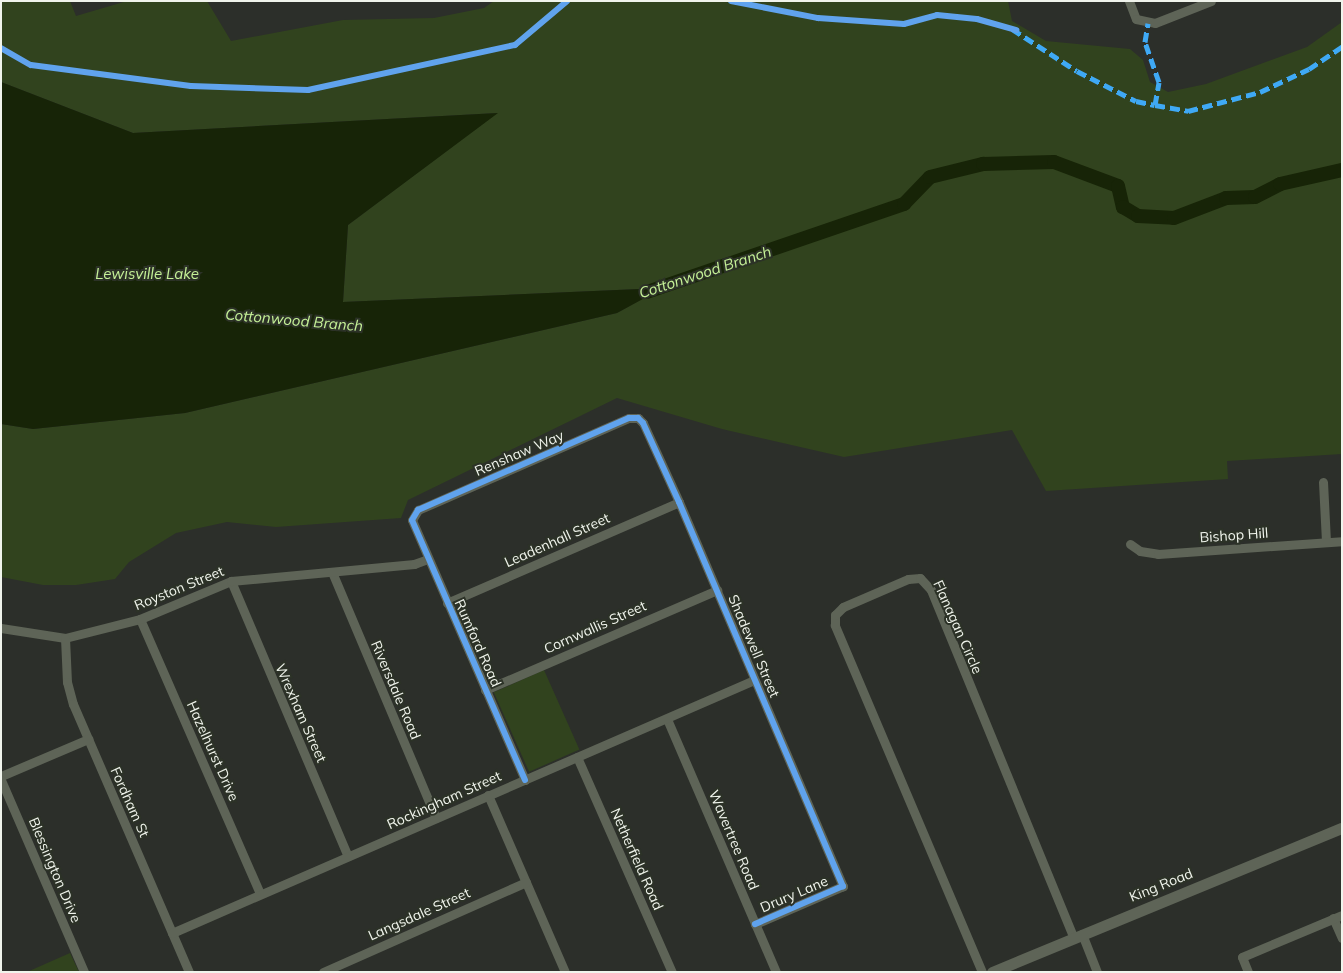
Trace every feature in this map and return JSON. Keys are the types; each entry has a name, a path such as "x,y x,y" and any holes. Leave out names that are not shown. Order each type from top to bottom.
{"street":[{"path":"1129,1 1142,23 1154,23 1211,1"},
{"name":"Renshaw Way","path":"414,516 435,502 630,418 638,418"},
{"name":"Shadewell Street","path":"638,418 644,423 843,886"},
{"path":"1323,482 1326,542"},
{"name":"Leadenhall Street","path":"447,603 678,502"},
{"name":"Rumford Road","path":"414,516 413,525 524,780"},
{"name":"Bishop Hill","path":"1130,544 1140,551 1158,554 1342,541"},
{"name":"Royston Street","path":"1,628 65,638 140,619 231,580 414,564 428,559"},
{"name":"Riversdale Road","path":"332,572 436,818"},
{"name":"Flanagan Circle","path":"982,972 835,625 835,615 843,607 908,579 920,578 931,590 1078,936"},
{"name":"Wrexham Street","path":"231,580 348,856"},
{"name":"Cornwallis Street","path":"485,690 716,590"},
{"name":"Hazelhurst Drive","path":"140,619 260,894"},
{"name":"Fordham St","path":"65,638 70,696 189,972"},
{"name":"Rockingham Street","path":"172,933 754,680"},
{"name":"Wavertree Road","path":"667,719 776,972"},
{"path":"1,776 88,739"},
{"name":"Netherfield Road","path":"577,757 672,972"},
{"name":"Blessington Drive","path":"1,780 84,972"},
{"path":"488,795 562,971"},
{"name":"King Road","path":"992,972 1342,828"},
{"name":"Langsdale Street","path":"324,972 526,882"},
{"name":"Drury Lane","path":"755,924 843,886"},
{"path":"1248,972 1242,957 1338,916 1342,938"},
{"path":"1078,936 1097,972"}],"shaded area":[{"path":"1,1 70,1 76,16 127,1 207,1 231,41 343,20 434,18 484,8 494,1 1008,1 1012,21 1046,41 1130,49 1143,60 1150,82 1168,92 1206,84 1307,47 1342,22 1342,454 1227,461 1228,479 1046,491 1012,430 844,457 722,429 617,398 408,500 401,518 276,527 227,522 176,533 129,562 115,579 76,585 43,585 1,577 1,424 33,429 185,413 617,313 662,288 343,302 348,225 497,113 133,133 1,82"},
{"path":"544,670 579,749 529,772 494,692"},
{"path":"70,953 79,972 27,972"}],"water":[{"name":"Lewisville Lake","path":"1,82 133,133 498,113 348,225 343,302 663,288 617,313 185,413 33,429 1,424"}],"waterway":[{"name":"Cottonwood Branch","path":"647,292 904,204 930,177 983,164 1054,162 1118,186 1123,207 1138,216 1174,218 1226,198 1255,197 1280,184 1342,170"}],"marked path":[{"path":"1012,29 1077,71 1136,101 1155,105 1159,82 1145,42 1148,23"},
{"path":"1155,105 1188,111 1260,92 1309,69 1342,47"}],"cycle path":[{"path":"1,48 31,65 191,86 308,90 515,45 567,1"},
{"path":"731,1 818,18 904,24 937,15 977,19 1016,30"},
{"path":"525,780 412,520 418,510 629,418 638,418 643,423 679,502 843,886 755,924"}]}
